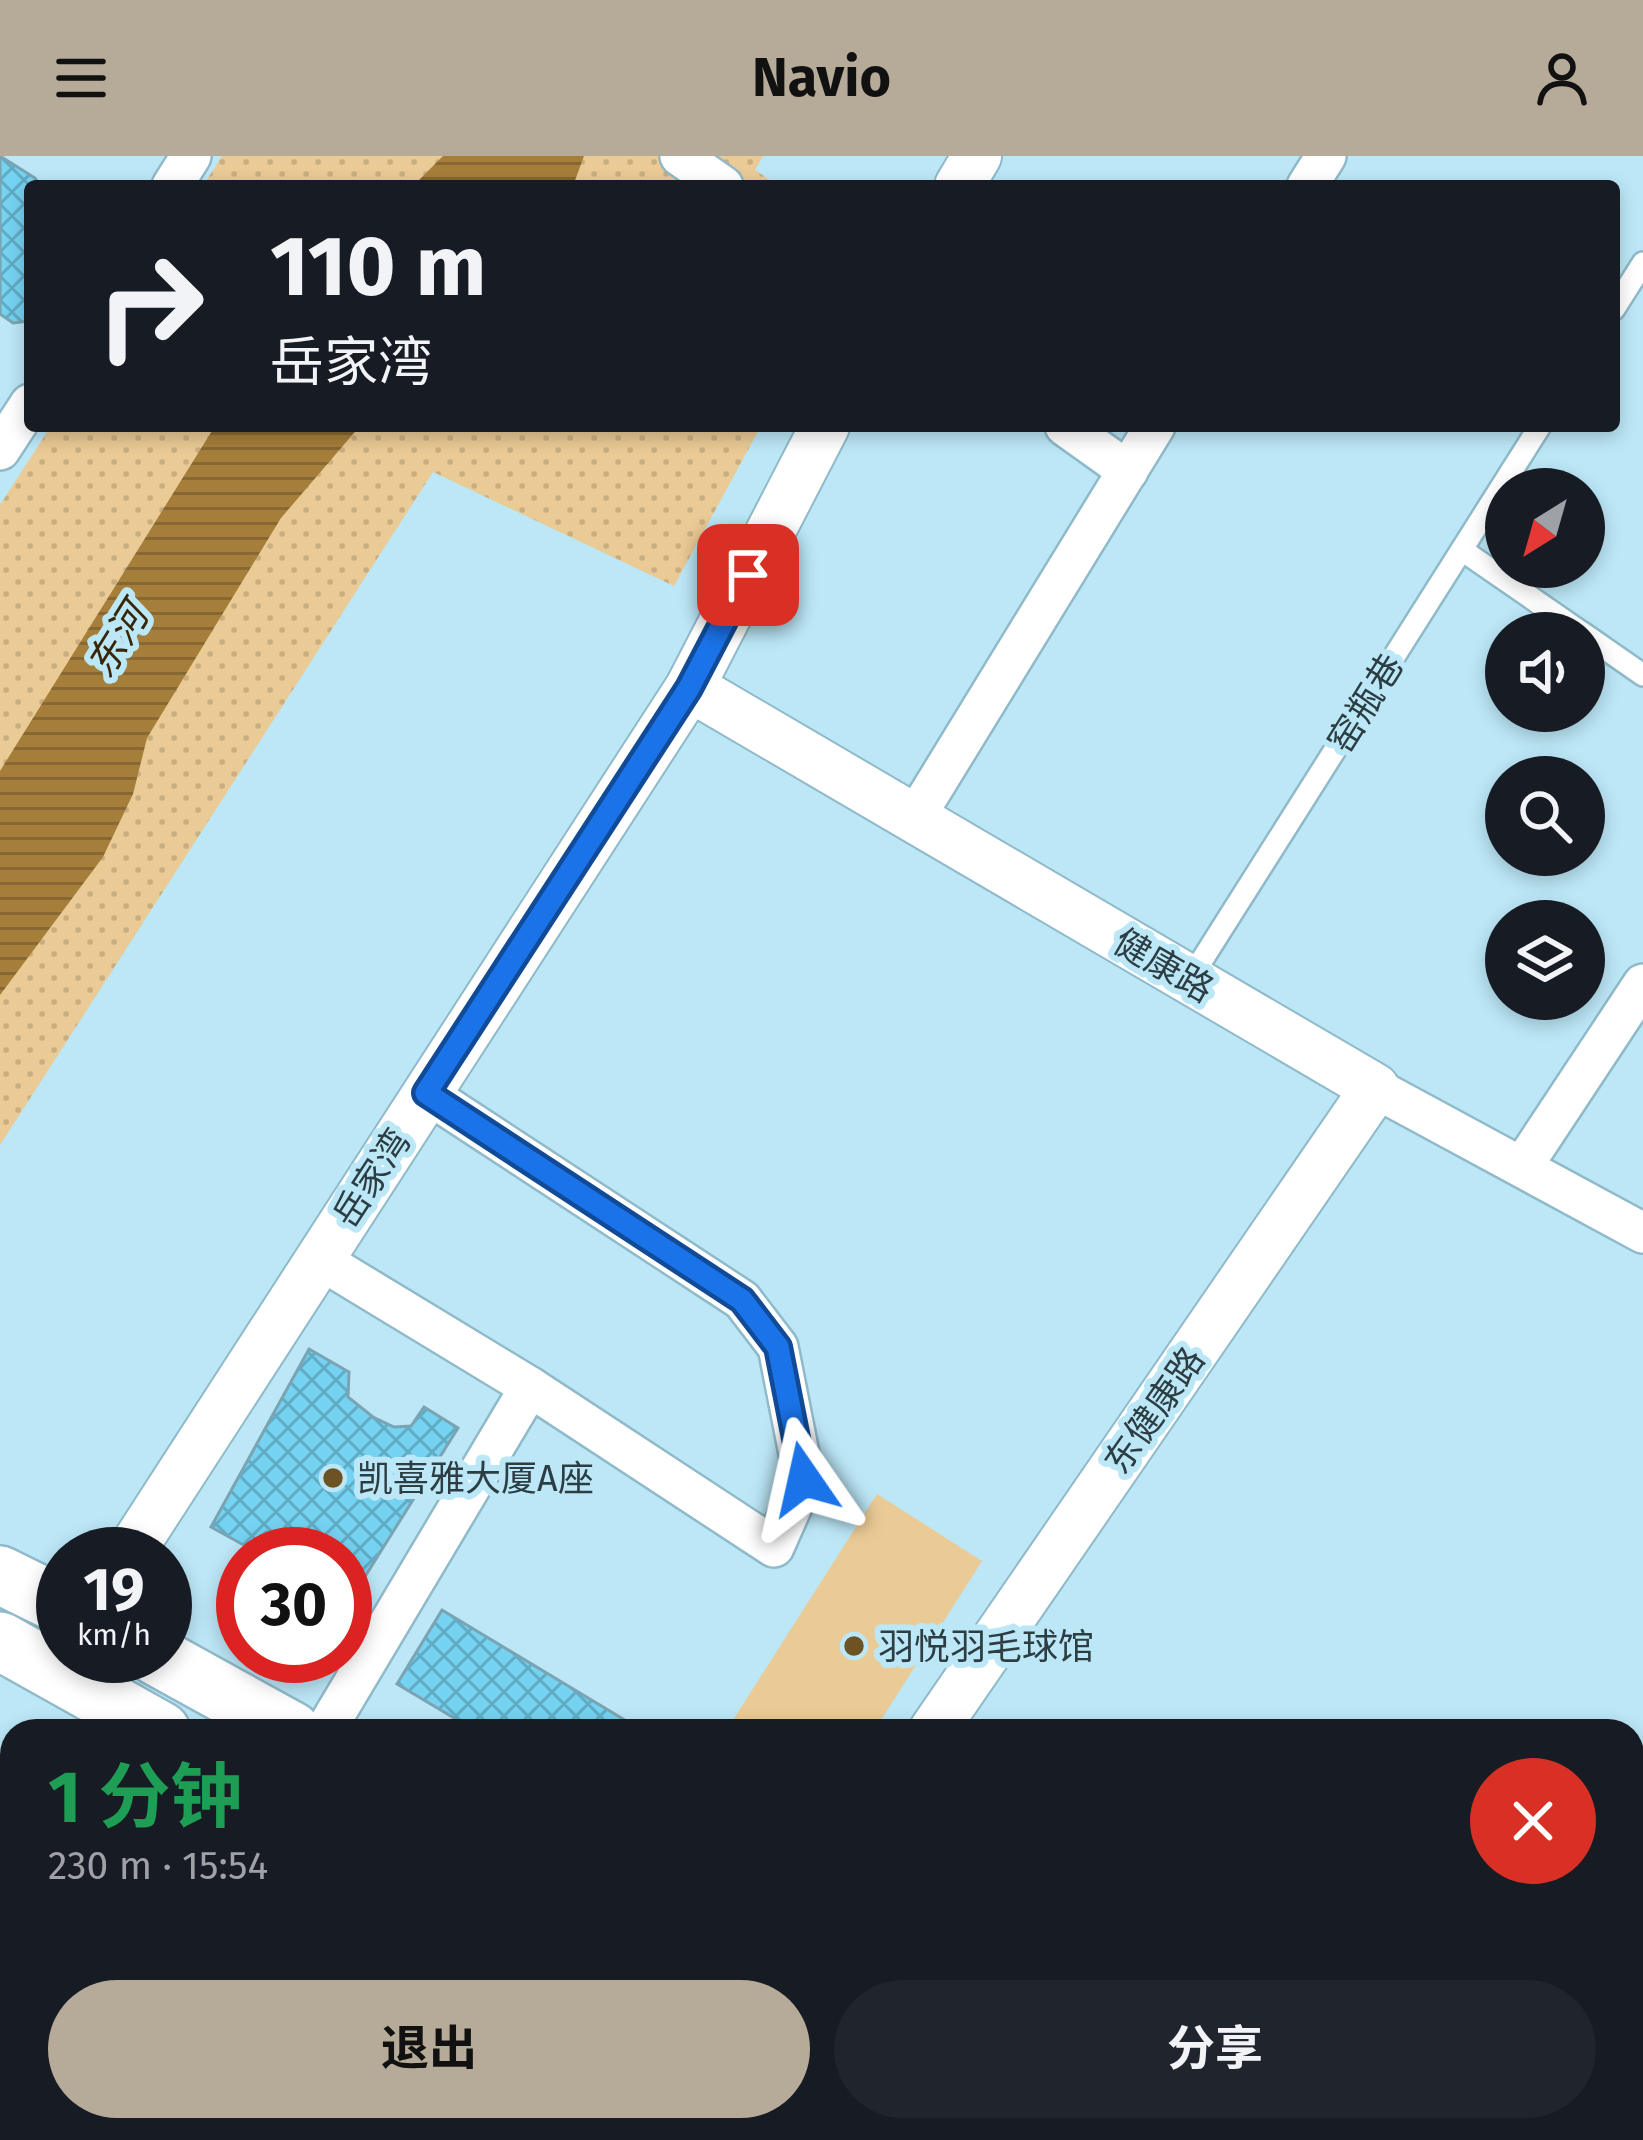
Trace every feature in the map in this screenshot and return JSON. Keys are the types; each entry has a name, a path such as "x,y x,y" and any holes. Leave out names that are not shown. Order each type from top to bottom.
{"main road":[{"path":"0,1575 36,1593"},
{"path":"0,1641 140,1719"},
{"path":"192,1676 270,1719"}],"street":[{"path":"680,156 714,180"},
{"path":"0,450 24,413"},
{"name":"岳家湾","path":"146,1527 689,688 822,432"},
{"path":"1073,432 1128,471"},
{"path":"914,819 1152,432"},
{"name":"健康路","path":"689,688 1375,1088 1643,1233"},
{"path":"1522,1167 1643,984"},
{"name":"东健康路","path":"941,1719 1375,1088"},
{"path":"319,1258 530,1387 773,1547 804,1479 778,1347 742,1300 426,1093"},
{"path":"332,1719 530,1387"}],"lane":[{"path":"1620,299 1643,263"},
{"name":"窑瓶巷","path":"1190,980 1536,432"},
{"path":"1462,550 1551,612"},
{"path":"1605,649 1643,675"}],"shaded area":[{"path":"222,156 763,156 755,170 770,180 207,180"},
{"path":"47,432 758,432 674,586 433,472 0,1145 0,505"},
{"name":"羽悦羽毛球馆","path":"877,1494 982,1561 882,1719 734,1719"}],"water":[{"path":"443,156 584,156 575,180 419,180"},
{"name":"东河","path":"211,432 355,432 281,518 147,738 133,794 103,857 0,995 0,771"}],"building":[{"path":"0,156 36,180 24,180 24,322 13,323 0,314"},
{"name":"凯喜雅大厦A座","path":"309,1349 349,1372 348,1397 373,1417 394,1427 411,1426 424,1407 458,1428 372,1565 372,1527 211,1527"},
{"path":"442,1610 623,1719 456,1719 397,1684"}],"place":[{"name":"凯喜雅大厦A座","path":"333,1478"},
{"name":"羽悦羽毛球馆","path":"854,1646"}],"route":[{"path":"748,575 689,688 426,1093 742,1300 778,1347 804,1479"}]}
